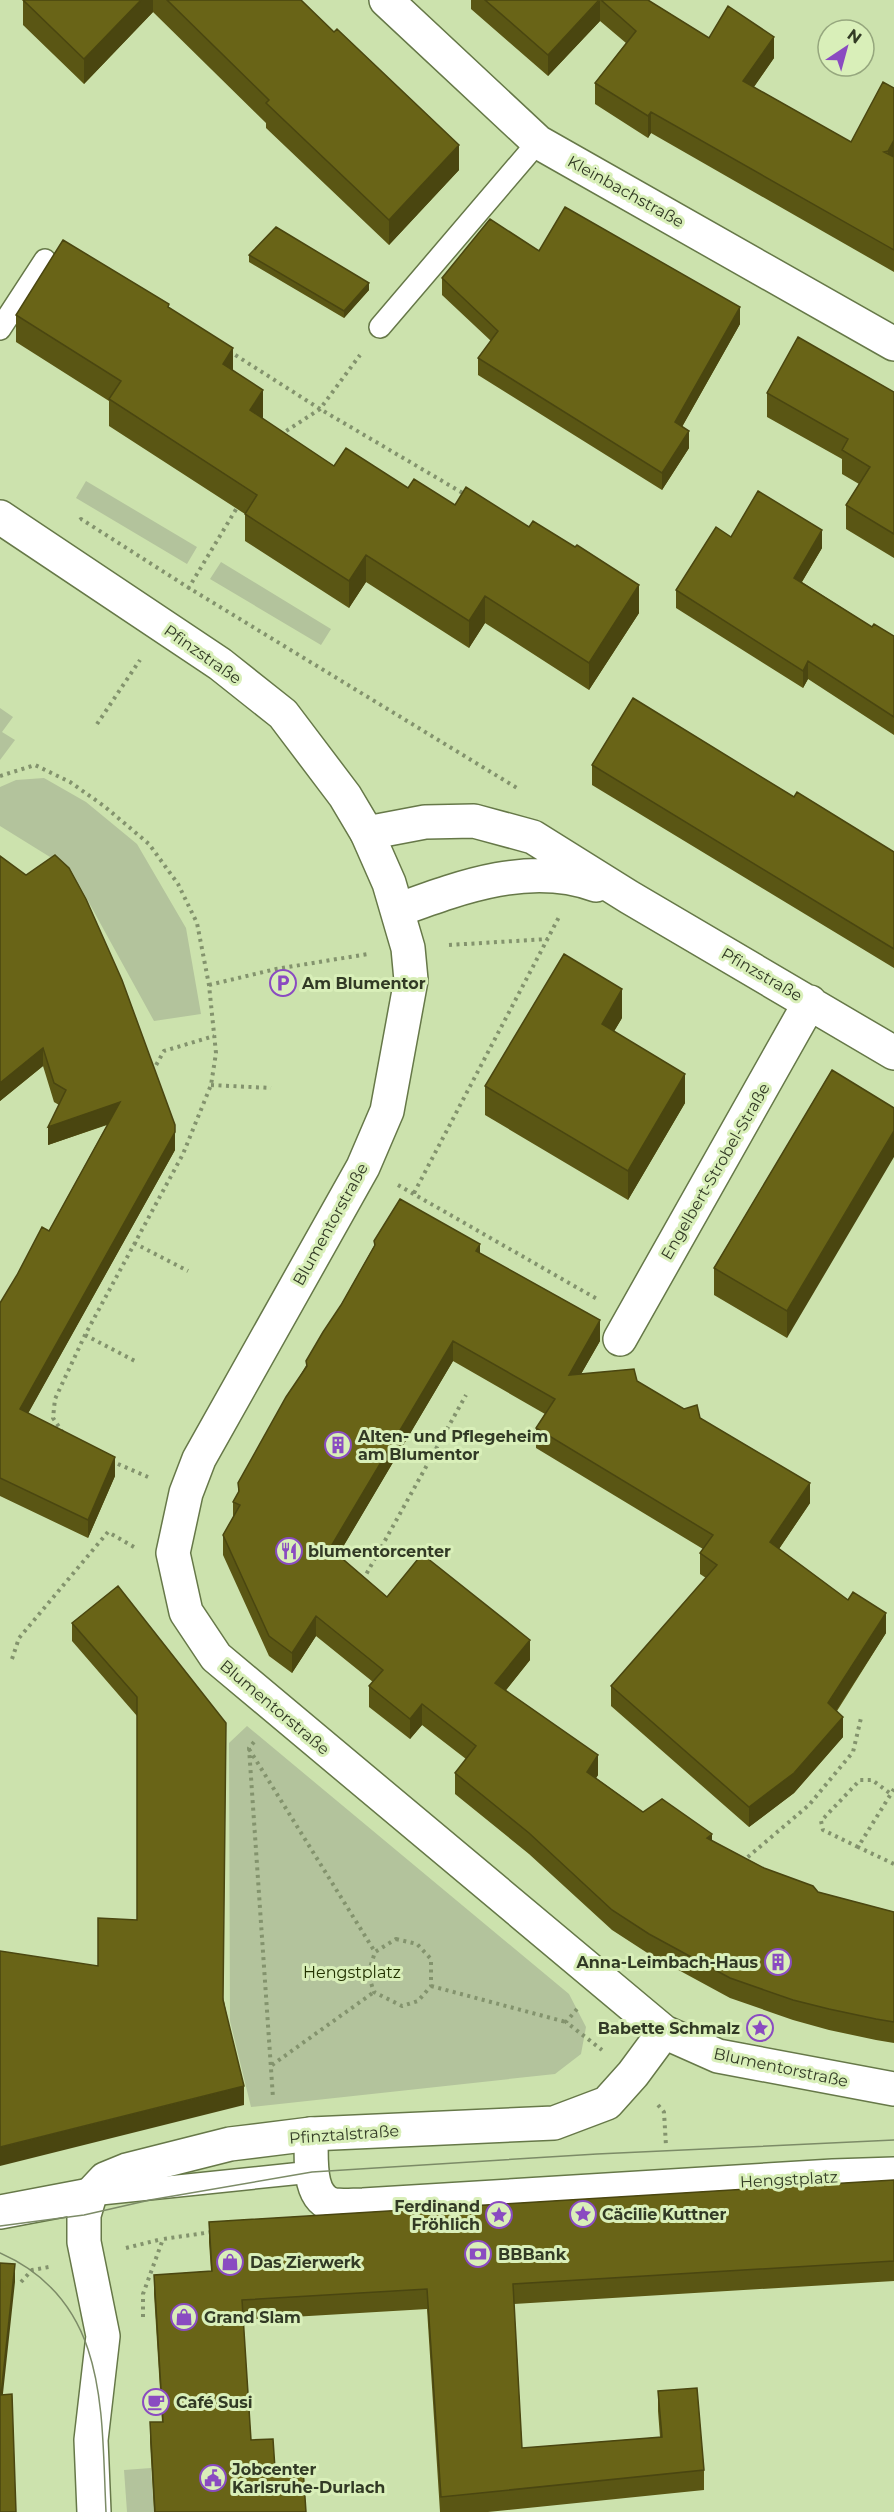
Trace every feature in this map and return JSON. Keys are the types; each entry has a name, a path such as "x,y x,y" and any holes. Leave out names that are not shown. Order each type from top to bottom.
{"main road":[{"name":"Kleinbachstraße","path":"386,0 538,142 894,344"},
{"name":"Pfinzstraße","path":"0,518 220,664 283,714 345,796 367,833 398,910 478,884 525,875 578,878 629,897"},
{"name":"Pfinzstraße","path":"367,833 425,822 474,821 533,837 629,897 894,1053"},
{"name":"Blumentorstraße","path":"398,910 408,948 411,980 387,1111 363,1167 199,1459 186,1493 173,1553 186,1612 216,1657 664,2032 718,2056 894,2089"},
{"name":"Engelbert-Strobel-Straße","path":"625,1329 810,1002"},
{"name":"Pfinztalstraße","path":"0,2212 90,2194 105,2179 127,2170 230,2144 311,2134 554,2123 607,2103 633,2074 664,2032"},
{"name":"Hengstplatz","path":"311,2134 312,2172 317,2192 332,2204 363,2205 810,2177 894,2174"},
{"path":"90,2194 84,2215 84,2241 103,2336 91,2440 94,2512"}],"lane":[{"path":"380,327 538,142"},
{"path":"0,329 45,260"},
{"path":"90,2194 312,2172"}],"path":[{"path":"224,347 320,409 470,497"},
{"path":"276,442 282,432 320,409 365,348"},
{"path":"97,724 189,588 241,500"},
{"path":"57,555 81,519 189,588 521,790"},
{"path":"0,776 35,765 70,782 104,806 149,844 178,884 197,923 209,985 216,1053 211,1085 183,1154 84,1335 55,1399 53,1418 66,1436"},
{"path":"414,1193 578,878"},
{"path":"209,985 276,969 408,948 548,939"},
{"path":"144,1069 154,1067 164,1051 214,1036"},
{"path":"211,1085 271,1088"},
{"path":"363,1167 414,1193 625,1329"},
{"path":"134,1243 188,1271"},
{"path":"84,1335 135,1361"},
{"path":"359,1588 466,1395"},
{"path":"110,1461 186,1493"},
{"path":"12,1659 19,1638 108,1532 132,1546 173,1553"},
{"path":"275,2138 272,2065 249,1748 280,1712"},
{"path":"738,1865 809,1805 853,1752 861,1718"},
{"path":"249,1748 375,1952"},
{"path":"891,1794 872,1780 860,1780 821,1821 823,1830 894,1864"},
{"path":"858,1847 894,1789"},
{"path":"396,1940 417,1944 431,1959 431,1986 418,2001 402,2006 374,1992 368,1974 375,1952 396,1940"},
{"path":"431,1986 566,2022"},
{"path":"272,2065 374,1992"},
{"path":"143,2318 143,2294 163,2239 220,2231"}],"green space":[{"path":"86,481 197,547 187,564 76,498"},
{"path":"221,562 331,629 321,645 210,579"},
{"path":"0,708 13,717 2,732 15,740 0,760"},
{"path":"44,778 86,802 137,844 186,928 201,1014 154,1021 71,870 0,826 0,787 16,780"},
{"name":"Hengstplatz","path":"247,1726 569,1994 586,2027 581,2054 555,2074 251,2107 230,2021 229,1743"},
{"path":"151,2468 154,2512 127,2512 124,2470"}],"building":[{"path":"23,0 141,0 84,59"},
{"path":"167,0 301,0 334,32 337,29 459,145 389,220 266,103 269,100"},
{"path":"485,0 599,0 548,55"},
{"path":"601,0 648,0 709,38 728,6 774,37 743,81 851,142 883,82 894,88 894,140 888,151 884,152 894,157 894,250 651,112 648,116 595,83 636,31"},
{"path":"565,207 740,307 675,422 689,431 662,473 478,358 498,331 442,278 490,219 539,251"},
{"path":"276,227 369,283 344,311 249,255"},
{"path":"63,240 169,304 168,307 233,348 223,364 263,390 250,410 334,466 346,448 408,488 414,479 455,505 466,487 529,527 533,521 575,547 577,545 639,585 589,663 485,596 469,621 366,555 349,581 245,514 257,495 109,399 121,381 16,315"},
{"path":"798,337 894,392 894,534 846,505 870,467 842,450 848,439 767,393"},
{"path":"758,491 822,530 794,578 872,627 874,624 894,636 894,717 808,661 803,671 676,590 716,527 731,537"},
{"path":"633,698 794,797 797,792 894,852 894,949 592,765"},
{"path":"55,855 69,868 86,899 122,980 175,1125 175,1132 20,1409 115,1457 88,1520 0,1478 0,1303 42,1227 49,1231 120,1102 48,1127 66,1090 54,1083 43,1048 0,1083 0,856 26,875"},
{"path":"564,954 622,989 602,1024 685,1074 628,1171 485,1086"},
{"path":"832,1070 894,1108 894,1131 787,1311 714,1268"},
{"path":"400,1199 480,1244 476,1251 600,1320 569,1375 634,1369 637,1381 684,1409 697,1405 700,1418 810,1483 770,1542 848,1600 853,1592 886,1613 828,1703 843,1717 794,1773 749,1807 611,1686 717,1565 700,1553 713,1535 536,1428 555,1399 453,1341 330,1548 387,1597 422,1554 530,1640 495,1683 598,1755 587,1772 643,1812 662,1799 712,1834 707,1838 764,1868 813,1886 818,1892 894,1912 894,2022 793,2000 730,1978 649,1934 612,1910 529,1833 455,1773 476,1746 422,1704 410,1719 369,1686 383,1670 316,1616 292,1653 269,1636 223,1535 240,1505 233,1502 239,1491 238,1483 286,1397 307,1366 306,1361 341,1305 375,1245 374,1241"},
{"path":"118,1586 226,1723 223,2000 244,2086 0,2147 0,1951 98,1966 98,1918 137,1920 137,1697 72,1623"},
{"path":"894,2180 894,2261 513,2284 522,2448 662,2437 658,2391 697,2388 704,2470 441,2497 427,2289 242,2300 251,2440 273,2439 275,2469 303,2468 306,2512 155,2512 150,2422 163,2422 154,2275 212,2271 209,2222"},
{"path":"0,2263 15,2264 1,2395 12,2394 16,2512 0,2512"}],"tram line":[{"path":"0,2226 84,2215 150,2200 312,2172 597,2154 894,2140"},
{"path":"0,2253 36,2274 62,2300 80,2329 92,2363 99,2398 106,2512"}],"place":[{"name":"Am Blumentor","path":"283,983"},
{"name":"Alten- und Pflegeheim am Blumentor","path":"338,1445"},
{"name":"blumentorcenter","path":"289,1551"},
{"name":"Anna-Leimbach-Haus","path":"778,1962"},
{"name":"Babette Schmalz","path":"760,2028"},
{"name":"Cäcilie Kuttner","path":"583,2214"},
{"name":"Ferdinand Fröhlich","path":"499,2215"},
{"name":"BBBank","path":"478,2254"},
{"name":"Das Zierwerk","path":"230,2262"},
{"name":"Grand Slam","path":"184,2317"},
{"name":"Café Susi","path":"156,2402"},
{"name":"Jobcenter Karlsruhe-Durlach","path":"213,2478"}]}
